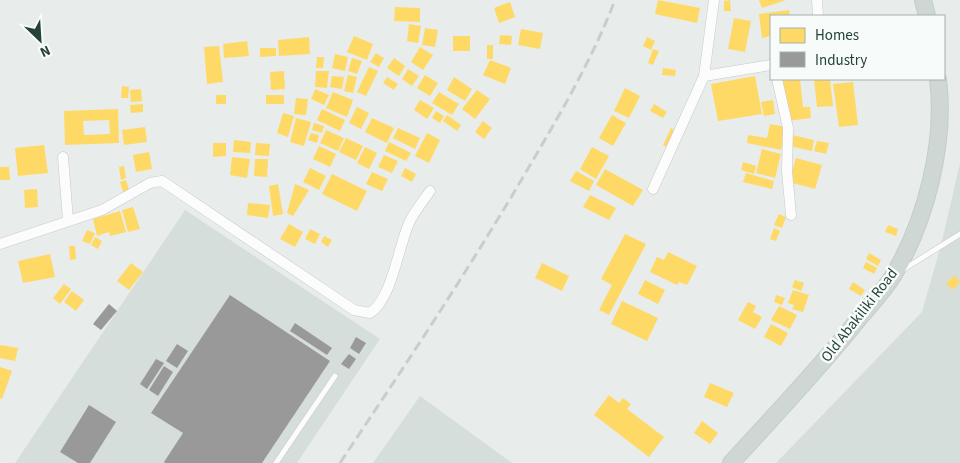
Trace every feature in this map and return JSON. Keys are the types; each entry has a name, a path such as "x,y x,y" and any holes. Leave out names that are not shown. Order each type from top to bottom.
{"main road":[{"path":"923,0 927,15"},
{"name":"Old Abakiliki Road","path":"731,463 839,343 892,277 918,228 938,147 940,93 938,80"}],"street":[{"path":"653,189 704,76 714,0"},
{"path":"817,0 818,15"},
{"path":"704,76 770,65"},
{"path":"777,80 788,128 787,171 791,215"},
{"path":"63,158 68,220"},
{"path":"0,244 102,210 150,183 162,181 354,310 370,313 378,308 387,289 410,221 430,191"}],"lane":[{"path":"892,277 960,234"},
{"path":"276,463 335,376"}],"shaded area":[{"path":"960,163 960,463 776,463 922,312 941,245"},
{"path":"185,210 380,339 297,463 15,463"},
{"path":"420,396 512,463 373,463"}],"building: Homes":[{"path":"658,0 700,8 697,23 655,14"},
{"path":"730,0 731,11 724,11 724,1"},
{"path":"759,0 786,0 762,8"},
{"path":"510,2 515,17 499,23 494,8"},
{"path":"395,7 420,8 420,22 394,21"},
{"path":"789,10 790,15 770,15 770,36 762,38 759,14"},
{"path":"734,18 751,21 745,52 728,49"},
{"path":"409,24 421,26 418,43 407,41"},
{"path":"425,28 438,30 435,47 422,45"},
{"path":"521,29 543,33 540,49 518,45"},
{"path":"500,35 512,36 511,45 499,44"},
{"path":"354,36 373,44 367,60 347,52"},
{"path":"453,36 470,36 470,51 453,51"},
{"path":"309,37 310,54 279,56 278,40"},
{"path":"647,37 655,41 651,50 643,46"},
{"path":"247,41 249,56 224,58 223,44"},
{"path":"487,45 493,45 493,59 487,59"},
{"path":"219,46 223,82 207,84 204,47"},
{"path":"420,47 433,55 423,70 411,62"},
{"path":"260,48 276,48 276,56 260,57"},
{"path":"653,49 659,51 653,65 648,63"},
{"path":"376,53 384,58 379,67 370,62"},
{"path":"335,54 348,57 345,71 332,68"},
{"path":"317,57 324,57 323,68 316,68"},
{"path":"352,58 362,61 357,74 348,71"},
{"path":"394,58 405,66 399,76 387,68"},
{"path":"490,60 511,68 505,84 483,75"},
{"path":"369,67 378,71 366,96 357,92"},
{"path":"663,68 676,70 675,76 662,75"},
{"path":"408,69 419,76 412,86 402,79"},
{"path":"284,71 285,89 271,90 270,72"},
{"path":"316,71 329,71 327,88 315,87"},
{"path":"348,75 357,77 353,93 344,91"},
{"path":"425,75 438,83 430,96 417,88"},
{"path":"332,76 344,77 342,89 330,87"},
{"path":"755,76 762,114 718,121 711,84"},
{"path":"387,77 398,84 394,90 383,83"},
{"path":"454,77 472,89 465,101 447,90"},
{"path":"782,80 800,80 803,107 810,107 811,118 788,121"},
{"path":"814,80 830,80 833,106 817,107"},
{"path":"853,82 858,125 839,127 833,84"},
{"path":"122,86 129,87 128,98 121,98"},
{"path":"625,88 640,96 629,118 614,111"},
{"path":"141,89 142,101 131,102 130,90"},
{"path":"315,89 329,95 324,105 311,99"},
{"path":"477,90 490,99 475,119 462,109"},
{"path":"333,92 353,100 347,117 326,108"},
{"path":"439,92 459,104 452,115 432,103"},
{"path":"216,95 226,95 226,104 216,104"},
{"path":"266,95 284,95 284,104 266,104"},
{"path":"296,98 308,99 306,115 294,114"},
{"path":"420,100 434,108 427,119 414,110"},
{"path":"773,100 775,114 764,116 761,102"},
{"path":"143,104 143,112 131,113 130,105"},
{"path":"654,104 667,112 663,118 650,111"},
{"path":"357,107 369,113 361,129 349,123"},
{"path":"118,109 119,143 65,145 64,111","holes":["109,120 110,134 84,135 83,121"]},
{"path":"322,109 345,120 340,131 317,120"},
{"path":"436,111 444,116 440,123 432,118"},
{"path":"283,113 294,116 288,137 277,133"},
{"path":"447,115 461,125 457,131 443,121"},
{"path":"612,115 626,123 613,146 599,138"},
{"path":"296,118 311,122 304,146 290,142"},
{"path":"372,118 394,128 387,143 365,132"},
{"path":"483,121 492,128 484,139 475,132"},
{"path":"314,123 324,126 322,133 312,130"},
{"path":"770,124 786,127 781,150 747,143 748,135 767,138"},
{"path":"145,127 147,142 124,145 122,130"},
{"path":"398,128 420,138 415,149 393,138"},
{"path":"671,128 675,130 667,147 663,145"},
{"path":"326,130 344,138 338,151 320,143"},
{"path":"311,133 319,135 317,143 308,140"},
{"path":"427,133 440,140 429,163 415,156"},
{"path":"792,135 814,140 812,151 789,146"},
{"path":"346,138 363,146 356,160 339,152"},
{"path":"234,140 251,142 250,153 233,152"},
{"path":"817,141 829,143 826,154 814,151"},
{"path":"389,142 411,153 406,161 385,151"},
{"path":"213,143 226,143 226,156 213,157"},
{"path":"256,143 270,144 269,156 255,155"},
{"path":"44,145 48,173 18,176 15,148"},
{"path":"319,146 336,154 330,167 313,159"},
{"path":"365,147 377,153 369,169 357,163"},
{"path":"592,147 609,156 596,179 580,169"},
{"path":"762,149 781,154 775,178 756,173"},
{"path":"149,152 152,169 136,172 133,155"},
{"path":"384,155 398,161 392,173 378,167"},
{"path":"232,157 250,159 247,178 230,175"},
{"path":"796,158 822,165 815,189 789,182"},
{"path":"255,159 268,159 267,177 254,176"},
{"path":"743,162 756,166 754,174 741,170"},
{"path":"124,166 126,178 121,180 119,167"},
{"path":"0,167 9,167 10,180 0,180"},
{"path":"310,168 326,176 319,190 303,182"},
{"path":"405,168 416,174 412,182 401,176"},
{"path":"605,169 643,190 633,206 596,185"},
{"path":"576,171 594,181 589,191 570,181"},
{"path":"372,172 388,179 382,191 366,184"},
{"path":"746,173 774,181 772,189 743,182"},
{"path":"332,174 367,191 357,211 322,194"},
{"path":"126,180 129,190 123,192 120,182"},
{"path":"278,184 283,214 273,216 269,186"},
{"path":"295,184 309,190 293,216 287,213"},
{"path":"37,189 38,207 25,208 24,190"},
{"path":"590,195 616,208 609,220 583,207"},
{"path":"248,203 270,205 268,218 247,215"},
{"path":"133,207 140,229 128,232 122,210"},
{"path":"120,211 126,232 110,236 109,232 97,236 93,219"},
{"path":"779,214 786,217 782,228 774,225"},
{"path":"289,224 303,232 295,247 280,239"},
{"path":"888,225 898,229 896,236 885,232"},
{"path":"774,228 780,231 776,241 770,239"},
{"path":"310,229 320,234 315,244 305,239"},
{"path":"87,230 95,233 90,244 82,241"},
{"path":"625,234 646,244 609,315 599,310 612,285 601,279"},
{"path":"324,236 332,240 328,247 321,242"},
{"path":"95,237 102,241 98,249 91,245"},
{"path":"69,246 75,246 76,259 70,260"},
{"path":"668,252 697,266 687,285 679,282 677,285 650,272 657,257 664,260"},
{"path":"869,253 881,260 878,266 866,259"},
{"path":"50,254 55,277 23,283 18,261"},
{"path":"866,262 877,268 874,274 863,268"},
{"path":"131,263 143,272 129,290 117,281"},
{"path":"542,263 569,276 562,291 535,278"},
{"path":"955,275 960,283 952,290 946,283"},
{"path":"645,280 665,290 658,304 638,294"},
{"path":"795,280 804,283 801,291 792,287"},
{"path":"853,282 865,290 861,296 849,289"},
{"path":"64,284 71,289 60,304 53,298"},
{"path":"793,290 809,295 803,312 792,309 794,305 788,303"},
{"path":"72,291 84,300 76,311 64,302"},
{"path":"776,295 785,298 782,305 774,302"},
{"path":"622,301 658,318 647,341 611,324"},
{"path":"748,302 756,306 753,312 762,317 755,329 738,320"},
{"path":"779,306 797,315 790,329 771,320"},
{"path":"771,324 788,333 781,346 764,337"},
{"path":"0,345 18,348 15,361 0,358"},
{"path":"0,367 12,371 2,399 0,398"},
{"path":"710,383 734,393 727,407 704,397"},
{"path":"609,395 619,403 623,398 631,404 627,409 664,437 649,457 594,415"},
{"path":"702,421 718,433 710,444 694,433"}],"building: Industry":[{"path":"230,295 330,361 262,463 165,463 183,433 151,413"},
{"path":"109,304 117,311 101,330 93,324"},
{"path":"295,323 332,348 327,355 290,331"},
{"path":"356,337 366,343 359,354 350,348"},
{"path":"177,344 188,351 177,368 166,361"},
{"path":"349,354 356,359 349,369 341,364"},
{"path":"156,359 164,363 147,389 140,384"},
{"path":"164,366 173,372 158,396 149,390"},
{"path":"89,405 116,422 90,463 78,463 60,452"}],"railway":[{"path":"340,463 459,282 526,172 563,109 596,44 615,0"}]}
